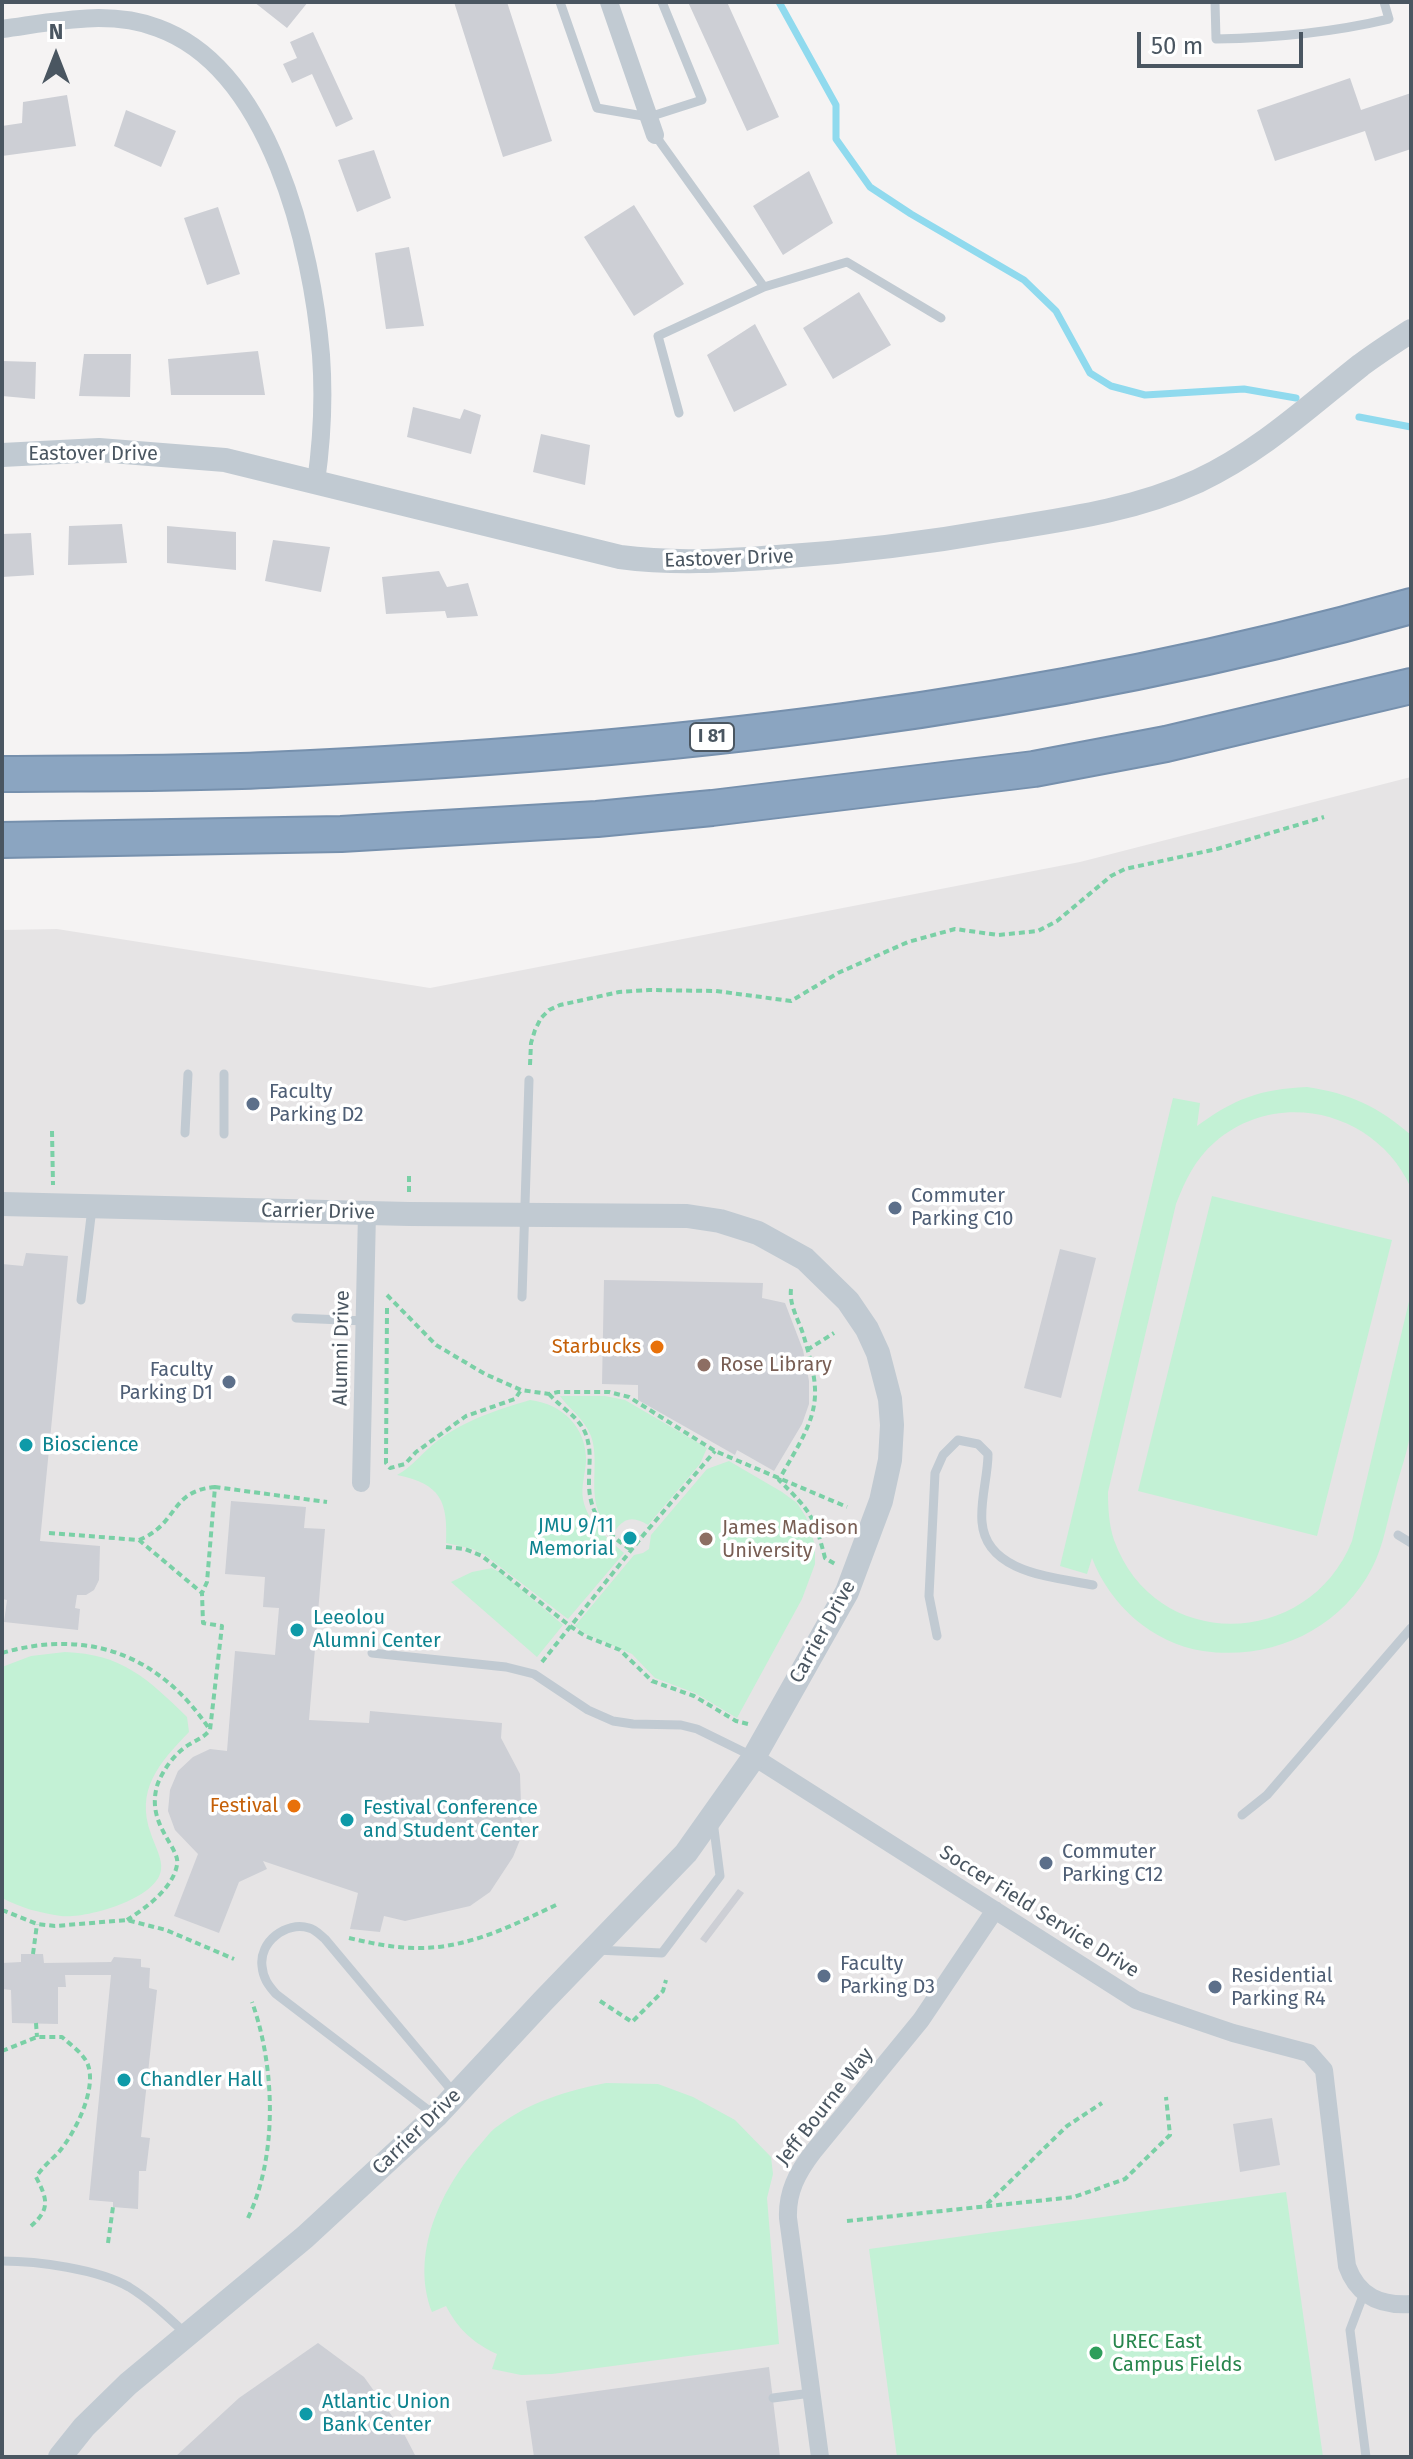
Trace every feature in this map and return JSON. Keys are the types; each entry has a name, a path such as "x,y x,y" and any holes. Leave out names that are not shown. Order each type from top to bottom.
{"highway":[{"name":"I 81","path":"2,774 265,770 555,750 774,730 873,718 1108,677 1411,606"},
{"path":"2,840 341,834 597,819 771,802 1049,766 1166,744 1411,686"}],"street":[{"path":"609,2 652,126"},
{"path":"2,29 104,17 156,27 188,42 207,56 245,102 283,180 313,289 322,391 316,482"},
{"name":"Eastover Drive","path":"2,455 99,450 225,460 620,557 659,563 823,554 949,539 1146,503 1244,457 1295,420 1363,363 1411,331"},
{"name":"Carrier Drive","path":"2,1204 525,1216 687,1216 720,1221 758,1233 794,1252 830,1281 860,1318 878,1353 886,1379 892,1419 891,1453 885,1488 847,1592 754,1757 686,1853 436,2116 314,2229 106,2405 60,2457"},
{"name":"Alumni Drive","path":"361,1483 367,1213"},
{"name":"Soccer Field Service Drive","path":"754,1757 1136,2000 1233,2033 1309,2053 1324,2070 1347,2266 1364,2293"},
{"name":"Jeff Bourne Way","path":"820,2457 788,2218 792,2187 800,2168 921,2020 995,1910"},
{"path":"1364,2293 1384,2303 1411,2304"}],"lane":[{"path":"560,2 597,108 652,126 764,287"},
{"path":"652,126 702,100 662,2"},
{"path":"1215,2 1216,39 1270,38 1338,31 1389,19 1384,2"},
{"path":"679,413 658,336 764,287 847,262 941,318"},
{"path":"185,1133 188,1074"},
{"path":"224,1074 224,1134"},
{"path":"522,1297 529,1080"},
{"path":"81,1300 92,1207"},
{"path":"296,1318 365,1321"},
{"path":"937,1636 929,1596 935,1473 943,1455 958,1440 978,1444 988,1454 982,1520 986,1543 1002,1559 1030,1572 1093,1585"},
{"path":"1398,1535 1411,1543"},
{"path":"1242,1815 1267,1795 1411,1628"},
{"path":"372,1653 506,1667 534,1674 588,1710 613,1721 689,1727 754,1757"},
{"path":"592,1950 662,1953 720,1876 713,1818"},
{"path":"436,2116 276,1994 266,1982 261,1963 266,1947 276,1934 292,1928 310,1928 325,1939 456,2096"},
{"path":"2,2261 66,2268 126,2285 188,2335"},
{"path":"1364,2293 1350,2330 1366,2457"},
{"path":"773,2398 811,2393"}],"path":[{"path":"529,1080 531,1043 535,1030 541,1018 560,1005 619,992 649,990 716,991 791,1001 838,973 908,942 955,929 998,935 1038,931 1057,921 1111,876 1125,869 1217,849 1324,817"},
{"path":"52,1131 53,1185"},
{"path":"409,1173 409,1192"},
{"path":"388,1281 386,1463 390,1468 405,1464 416,1452 466,1416 515,1399 521,1390"},
{"path":"779,1480 814,1409 812,1370 790,1299 791,1289"},
{"path":"387,1295 436,1345 462,1363 521,1390 549,1394 609,1392 629,1397 715,1451 847,1507"},
{"path":"807,1350 834,1333"},
{"path":"549,1394 577,1419 588,1441 590,1501 594,1514 601,1526 632,1550"},
{"path":"534,1674 715,1451"},
{"path":"779,1480 808,1509 818,1529 825,1558 835,1564"},
{"path":"127,1920 151,1905 178,1865 155,1814 159,1781 179,1753 210,1730 222,1626 203,1623 202,1593 207,1582 215,1487"},
{"path":"49,1533 139,1540 163,1527 189,1493 215,1487 327,1502"},
{"path":"139,1540 202,1593"},
{"path":"446,1547 465,1549 482,1556 570,1626 585,1636 620,1650 652,1681 694,1696 736,1721 748,1724"},
{"path":"2,1653 36,1645 103,1647 138,1660 159,1676 193,1705 210,1730"},
{"path":"349,1938 417,1949 448,1946 485,1938 556,1905"},
{"path":"2,1910 37,1924 86,1925 127,1920 166,1930 234,1959"},
{"path":"33,1954 37,1924"},
{"path":"600,2001 632,2022 663,1991 666,1980"},
{"path":"248,2218 257,2199 266,2151 270,2084 263,2033 252,2002"},
{"path":"36,2023 37,2037"},
{"path":"2,2051 37,2037 62,2037 83,2056 90,2073 86,2098 76,2125 58,2153 36,2177 45,2197 45,2206 43,2216 31,2226"},
{"path":"847,2221 1074,2197 1125,2179 1170,2135 1166,2097"},
{"path":"985,2205 1067,2126 1102,2103"},
{"path":"108,2243 113,2207"}],"shaded area":[{"name":"James Madison University","path":"1411,777 1411,2457 2,2457 2,930 57,929 430,988 1080,862"}],"green space":[{"path":"1307,1087 1363,1103 1411,1135 1411,1188 1395,1162 1375,1141 1351,1126 1324,1116 1296,1112 1268,1115 1240,1125 1215,1142 1196,1163 1176,1204 1108,1492 1114,1540 1134,1577 1162,1603 1196,1619 1232,1624 1269,1618 1302,1602 1331,1577 1352,1541 1411,1293 1410,1435 1376,1559 1358,1590 1342,1609 1301,1636 1278,1645 1254,1651 1203,1651 1167,1640 1135,1619 1110,1591 1092,1558 1087,1574 1060,1566 1173,1098 1200,1103 1197,1126 1248,1097"},
{"path":"1212,1196 1392,1240 1317,1536 1138,1491"},
{"path":"560,1396 605,1396 625,1400 707,1448 700,1464 648,1525 630,1519 615,1531 605,1522 595,1499 595,1461 591,1436 581,1419"},
{"path":"530,1400 562,1412 577,1428 585,1450 582,1490 585,1507 599,1529 624,1553 568,1619 485,1555 446,1543 445,1516 439,1497 424,1484 397,1475 458,1428"},
{"path":"729,1461 797,1503 806,1517 815,1545 815,1564 802,1599 737,1718 695,1693 655,1678 632,1654 575,1626 634,1555 649,1549 651,1535 707,1469"},
{"path":"492,1568 563,1625 537,1657 451,1582 472,1572"},
{"path":"65,1652 118,1663 146,1680 187,1717 189,1732 160,1766 148,1791 147,1818 160,1856 161,1870 157,1880 147,1890 119,1905 72,1916 38,1912 2,1898 2,1667 31,1656"},
{"path":"606,2083 658,2084 693,2097 735,2120 771,2157 773,2174 767,2198 779,2344 552,2374 521,2375 492,2369 497,2354 467,2334 446,2306 432,2312 426,2290 427,2246 441,2204 464,2165 492,2131 523,2110 563,2094"},
{"name":"UREC East Campus Fields","path":"1286,2192 1323,2457 897,2457 869,2249"}],"building":[{"path":"254,2 308,2 287,28"},
{"path":"454,2 507,2 552,141 503,157"},
{"path":"688,2 727,2 779,117 747,131"},
{"path":"313,32 353,119 336,127 312,74 292,83 283,64 297,58 290,42"},
{"path":"1350,78 1361,110 1411,93 1411,149 1375,161 1365,131 1275,161 1257,110"},
{"path":"67,95 76,146 2,156 2,126 22,123 23,102"},
{"path":"126,110 176,131 161,167 114,146"},
{"path":"374,150 391,198 357,212 338,160"},
{"path":"809,171 833,223 783,255 753,206"},
{"path":"634,205 684,284 634,316 584,237"},
{"path":"218,207 240,274 207,285 184,218"},
{"path":"409,247 424,326 386,329 375,253"},
{"path":"859,292 891,345 833,379 803,328"},
{"path":"755,324 787,385 734,412 707,355"},
{"path":"258,351 265,395 171,395 168,359"},
{"path":"84,354 131,354 130,397 79,396"},
{"path":"2,361 36,362 35,399 2,396"},
{"path":"413,407 460,419 464,409 481,415 471,454 407,437"},
{"path":"541,434 590,445 585,485 533,472"},
{"path":"122,524 127,563 68,565 69,526"},
{"path":"167,526 236,532 236,570 167,563"},
{"path":"31,533 34,575 2,577 2,534"},
{"path":"273,540 330,547 321,592 265,581"},
{"path":"439,571 447,587 468,583 478,616 447,618 445,611 386,614 382,577"},
{"path":"1060,1249 1096,1258 1061,1398 1024,1388"},
{"name":"Bioscience","path":"26,1253 68,1256 40,1541 100,1546 99,1580 94,1590 86,1595 77,1595 75,1608 80,1609 78,1630 4,1622 7,1600 2,1599 2,1264 23,1266"},
{"name":"Rose Library","path":"604,1280 763,1283 762,1298 785,1303 803,1350 809,1381 809,1404 802,1424 774,1471 737,1450 735,1455 638,1400 638,1385 602,1384"},
{"name":"Festival Conference and Student Center","path":"231,1501 306,1507 304,1528 325,1529 309,1720 369,1723 370,1711 502,1723 501,1738 520,1774 522,1835 513,1857 490,1892 470,1906 405,1921 384,1916 380,1932 350,1929 358,1893 263,1861 267,1869 239,1882 219,1933 174,1916 198,1854 175,1830 168,1811 170,1790 178,1771 193,1757 210,1749 227,1751 235,1651 275,1655 279,1608 263,1607 265,1577 225,1574"},
{"path":"738,1889 744,1893 706,1943 700,1939"},
{"name":"Chandler Hall","path":"21,1954 43,1954 44,1963 111,1962 114,1957 141,1959 141,1967 150,1968 149,1988 157,1990 141,2137 150,2138 146,2171 139,2171 138,2209 113,2207 113,2202 89,2200 111,1975 65,1975 66,1987 58,1987 58,2024 12,2023 11,1990 2,1989 2,1963 21,1962"},
{"path":"1272,2118 1280,2165 1240,2172 1233,2124"},
{"name":"Atlantic Union Bank Center","path":"318,2343 364,2377 402,2430 416,2457 175,2457 239,2398"},
{"path":"769,2367 780,2457 534,2457 526,2401"}],"waterway":[{"path":"779,2 836,105 836,139 870,187 1024,280 1056,311 1090,373 1111,386 1145,395 1244,389 1296,398"},
{"path":"1359,417 1411,427"}],"place":[{"name":"Faculty Parking D2","path":"253,1104"},
{"name":"Commuter Parking C10","path":"895,1208"},
{"name":"Starbucks","path":"657,1347"},
{"name":"Rose Library","path":"704,1365"},
{"name":"Faculty Parking D1","path":"229,1382"},
{"name":"Bioscience","path":"26,1445"},
{"name":"JMU 9/11 Memorial","path":"630,1538"},
{"name":"James Madison University","path":"706,1539"},
{"name":"Leeolou Alumni Center","path":"297,1630"},
{"name":"Festival","path":"294,1806"},
{"name":"Festival Conference and Student Center","path":"347,1820"},
{"name":"Commuter Parking C12","path":"1046,1863"},
{"name":"Faculty Parking D3","path":"824,1976"},
{"name":"Residential Parking R4","path":"1215,1987"},
{"name":"Chandler Hall","path":"124,2080"},
{"name":"UREC East Campus Fields","path":"1096,2353"},
{"name":"Atlantic Union Bank Center","path":"306,2414"}]}
